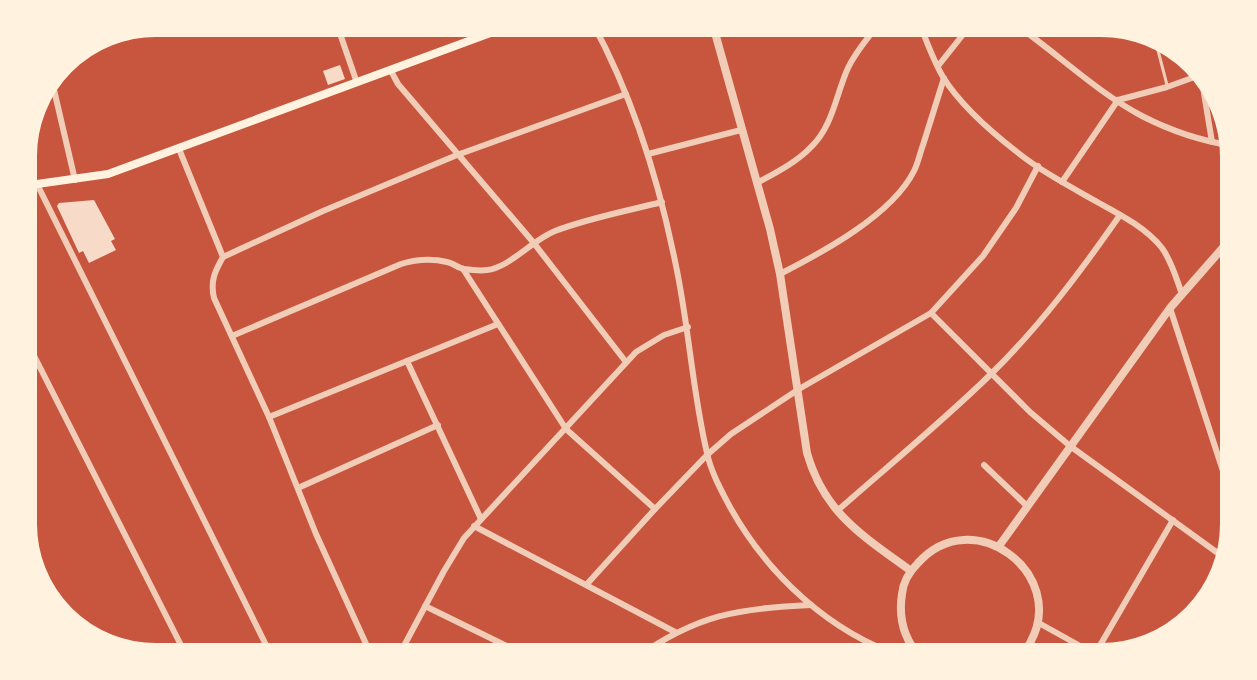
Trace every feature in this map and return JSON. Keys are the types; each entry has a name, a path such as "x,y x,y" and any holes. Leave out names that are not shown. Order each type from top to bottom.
{"main road":[{"path":"33,185 108,174 491,33"}],"street":[{"path":"340,33 357,83"},
{"path":"598,33 626,94 648,153 662,202 688,327 707,455 718,485 762,557 787,584 837,624 879,647"},
{"path":"715,33 768,220 780,274 807,453 813,473 822,492 837,511 865,537 911,571"},
{"path":"716,36 722,33"},
{"path":"757,183 784,168 816,142 837,102 847,70 872,33"},
{"path":"924,33 944,78 955,94 990,130 1018,153 1062,182 1148,234 1169,260 1182,294"},
{"path":"938,66 964,33"},
{"path":"1027,33 1141,116 1168,128 1223,144"},
{"path":"391,71 398,84 533,242 626,362"},
{"path":"1062,182 1118,100 1167,87 1195,77"},
{"path":"780,274 843,238 882,210 903,189 915,170 944,78"},
{"path":"1204,88 1212,142"},
{"path":"54,89 75,180"},
{"path":"368,647 269,417 214,298 211,286 214,273 223,256 323,211 457,154 626,94"},
{"path":"648,153 741,130"},
{"path":"179,149 223,256"},
{"path":"586,584 655,509 730,434 799,389 931,313 983,256 1016,208 1038,166"},
{"path":"37,184 267,647"},
{"path":"232,336 365,278 413,260 450,262 463,269 496,268 512,259 533,242 568,226 662,202"},
{"path":"837,511 992,373 1078,276 1120,215"},
{"path":"999,546 1170,308 1223,248"},
{"path":"463,269 566,429 655,509"},
{"path":"1170,308 1224,474"},
{"path":"931,313 1030,412 1070,446 1220,555"},
{"path":"269,417 498,324"},
{"path":"403,647 455,552 474,526 626,362 648,343 688,327"},
{"path":"33,354 182,647"},
{"path":"407,361 481,519"},
{"path":"298,488 438,425"},
{"path":"984,465 1027,506"},
{"path":"1103,647 1173,520"},
{"path":"474,526 675,632"},
{"path":"911,647 903,629 900,609 902,589 911,571 924,556 941,545 960,540 980,540 999,546 1017,560 1031,578 1038,600 1037,622 1027,647"},
{"path":"652,647 675,632 711,617 744,610 811,604"},
{"path":"425,606 509,647"},
{"path":"1037,622 1082,647"},
{"path":"866,642 866,647"}],"lane":[{"path":"1157,46 1167,87"}],"building":[{"path":"340,65 345,79 328,85 323,71"},
{"path":"94,200 115,239 111,241 116,250 89,263 83,251 79,253 57,206 59,203"}]}
